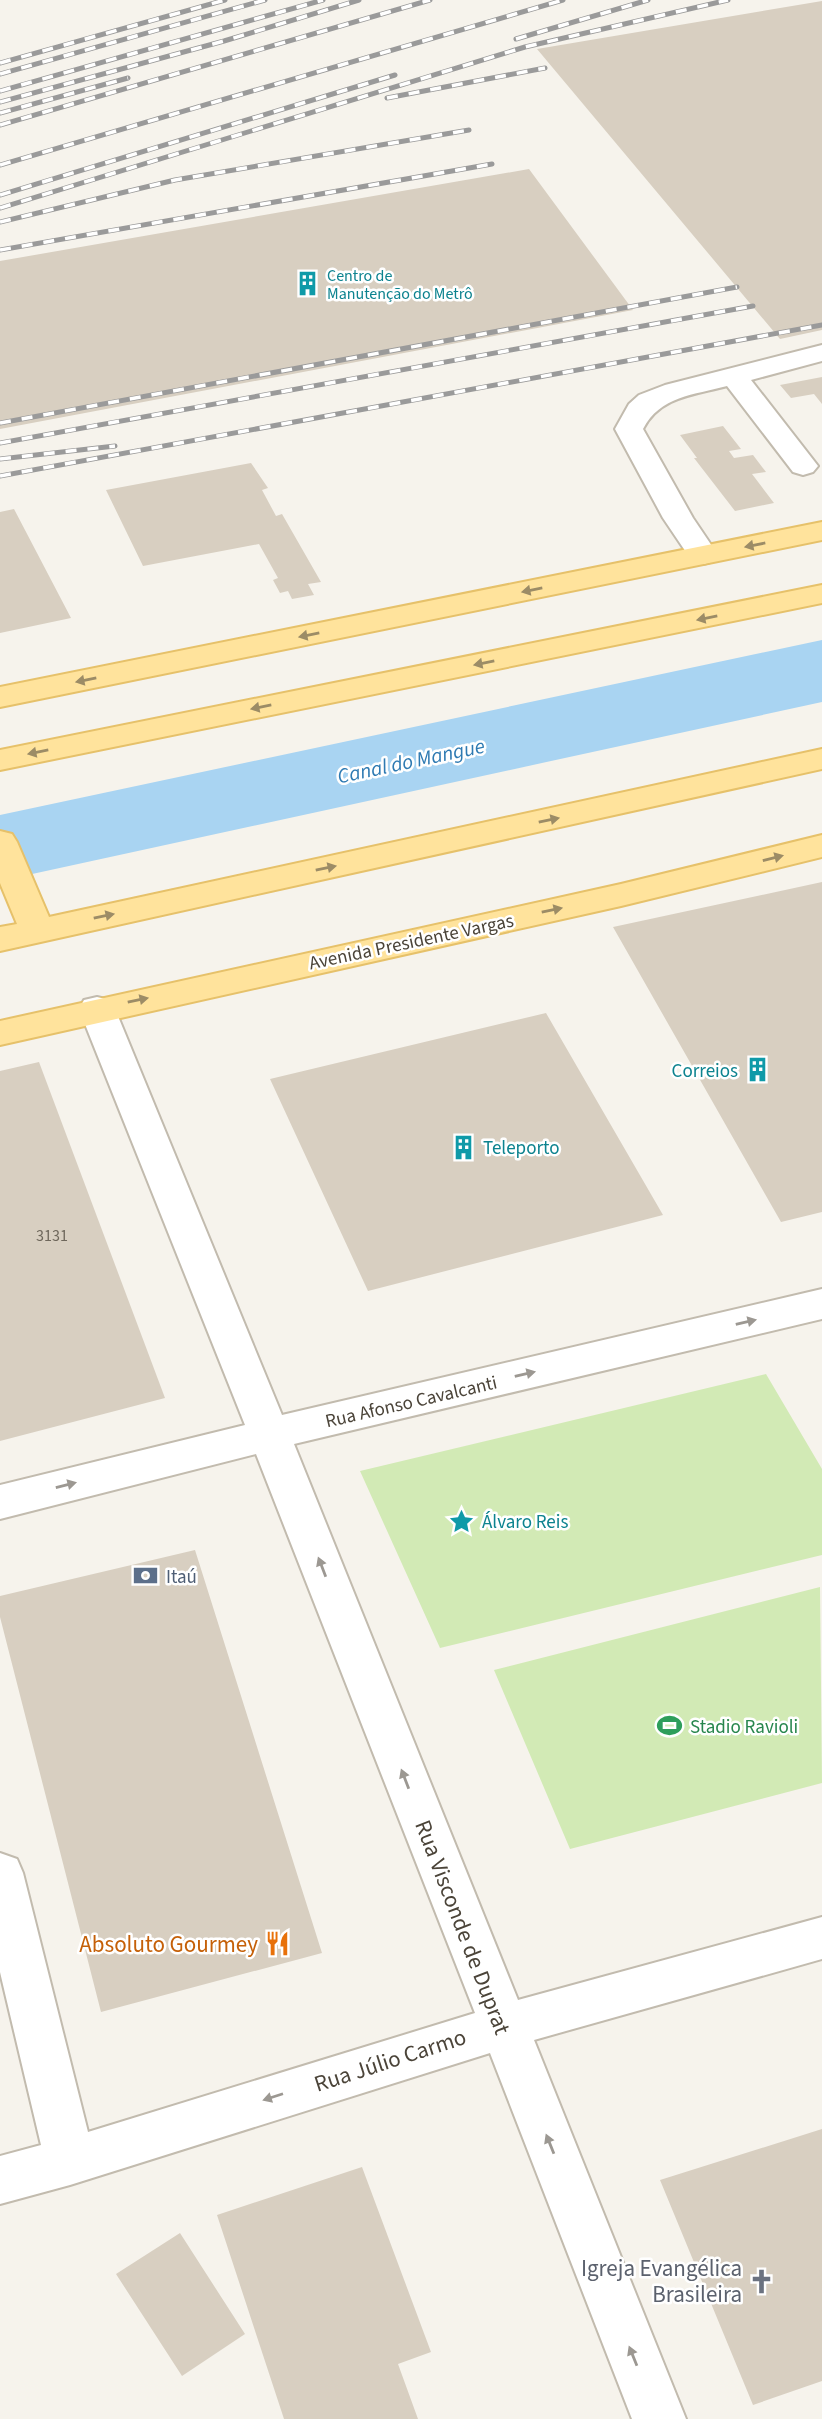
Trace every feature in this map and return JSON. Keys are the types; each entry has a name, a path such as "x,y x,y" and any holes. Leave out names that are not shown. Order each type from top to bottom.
{"main road":[{"path":"0,697 822,531"},
{"path":"0,760 822,594"},
{"path":"0,939 822,759"},
{"path":"661,795 822,781"},
{"path":"0,842 37,931"},
{"name":"Avenida Presidente Vargas","path":"0,1033 97,1009 621,895 822,846"}],"street":[{"path":"703,555 678,518 629,429 639,410 649,401 733,375 822,353"},
{"path":"733,375 803,466"},
{"name":"Rua Visconde de Duprat","path":"97,1009 267,1435 305,1522 659,2419"},
{"name":"Rua Afonso Cavalcanti","path":"0,1502 267,1435 822,1304"},
{"path":"0,1873 70,2161"},
{"name":"Rua Júlio Carmo","path":"0,2180 70,2161 502,2025 630,1988 822,1938"}],"green space":[{"path":"766,1374 822,1469 822,1555 440,1648 360,1471"},
{"name":"Stadio Ravioli","path":"820,1587 822,1783 570,1849 494,1670"}],"water":[{"name":"Canal do Mangue","path":"822,640 822,702 0,881 0,815"}],"building":[{"path":"822,1 822,330 780,339 537,49"},
{"name":"Centro de Manutenção do Metrô","path":"529,169 633,310 0,429 0,261"},
{"path":"822,377 822,404 814,394 791,398 780,385"},
{"path":"723,426 741,449 729,451 734,458 753,455 766,472 752,474 774,503 735,511 694,458 697,458 680,435"},
{"path":"251,463 268,488 262,490 276,516 282,514 321,582 308,584 314,595 292,599 288,591 280,593 273,580 278,578 259,544 143,566 106,490"},
{"path":"14,509 71,618 0,633 0,512"},
{"name":"Correios","path":"822,882 822,1212 781,1222 613,927"},
{"name":"Teleporto","path":"546,1013 663,1215 368,1291 270,1079"},
{"path":"39,1062 165,1398 0,1441 0,1071"},
{"path":"195,1550 322,1953 101,2012 0,1617 0,1596"},
{"name":"Igreja Evangélica Brasileira","path":"822,2129 822,2381 753,2405 660,2180"},
{"path":"362,2167 431,2352 398,2364 418,2419 284,2419 217,2215"},
{"path":"180,2233 245,2334 182,2376 116,2274"}],"railway":[{"path":"0,63 225,0"},
{"path":"0,74 265,0"},
{"path":"0,91 323,0"},
{"path":"0,102 224,41 359,0"},
{"path":"0,125 430,0"},
{"path":"0,165 563,0"},
{"path":"516,39 648,0"},
{"path":"0,208 525,47 728,0"},
{"path":"387,98 545,68"},
{"path":"0,195 395,75"},
{"path":"0,113 128,78"},
{"path":"0,222 175,180 469,130"},
{"path":"0,250 492,164"},
{"path":"0,423 737,287"},
{"path":"0,443 753,306"},
{"path":"0,476 822,325"},
{"path":"0,459 115,446"}],"place":[{"name":"Centro de Manutenção do Metrô","path":"307,284"},
{"name":"Correios","path":"758,1070"},
{"name":"Teleporto","path":"463,1147"},
{"name":"Álvaro Reis","path":"462,1521"},
{"name":"Itaú","path":"146,1576"},
{"name":"Stadio Ravioli","path":"670,1726"},
{"name":"Absoluto Gourmey","path":"278,1944"},
{"name":"Igreja Evangélica Brasileira","path":"762,2281"}]}
